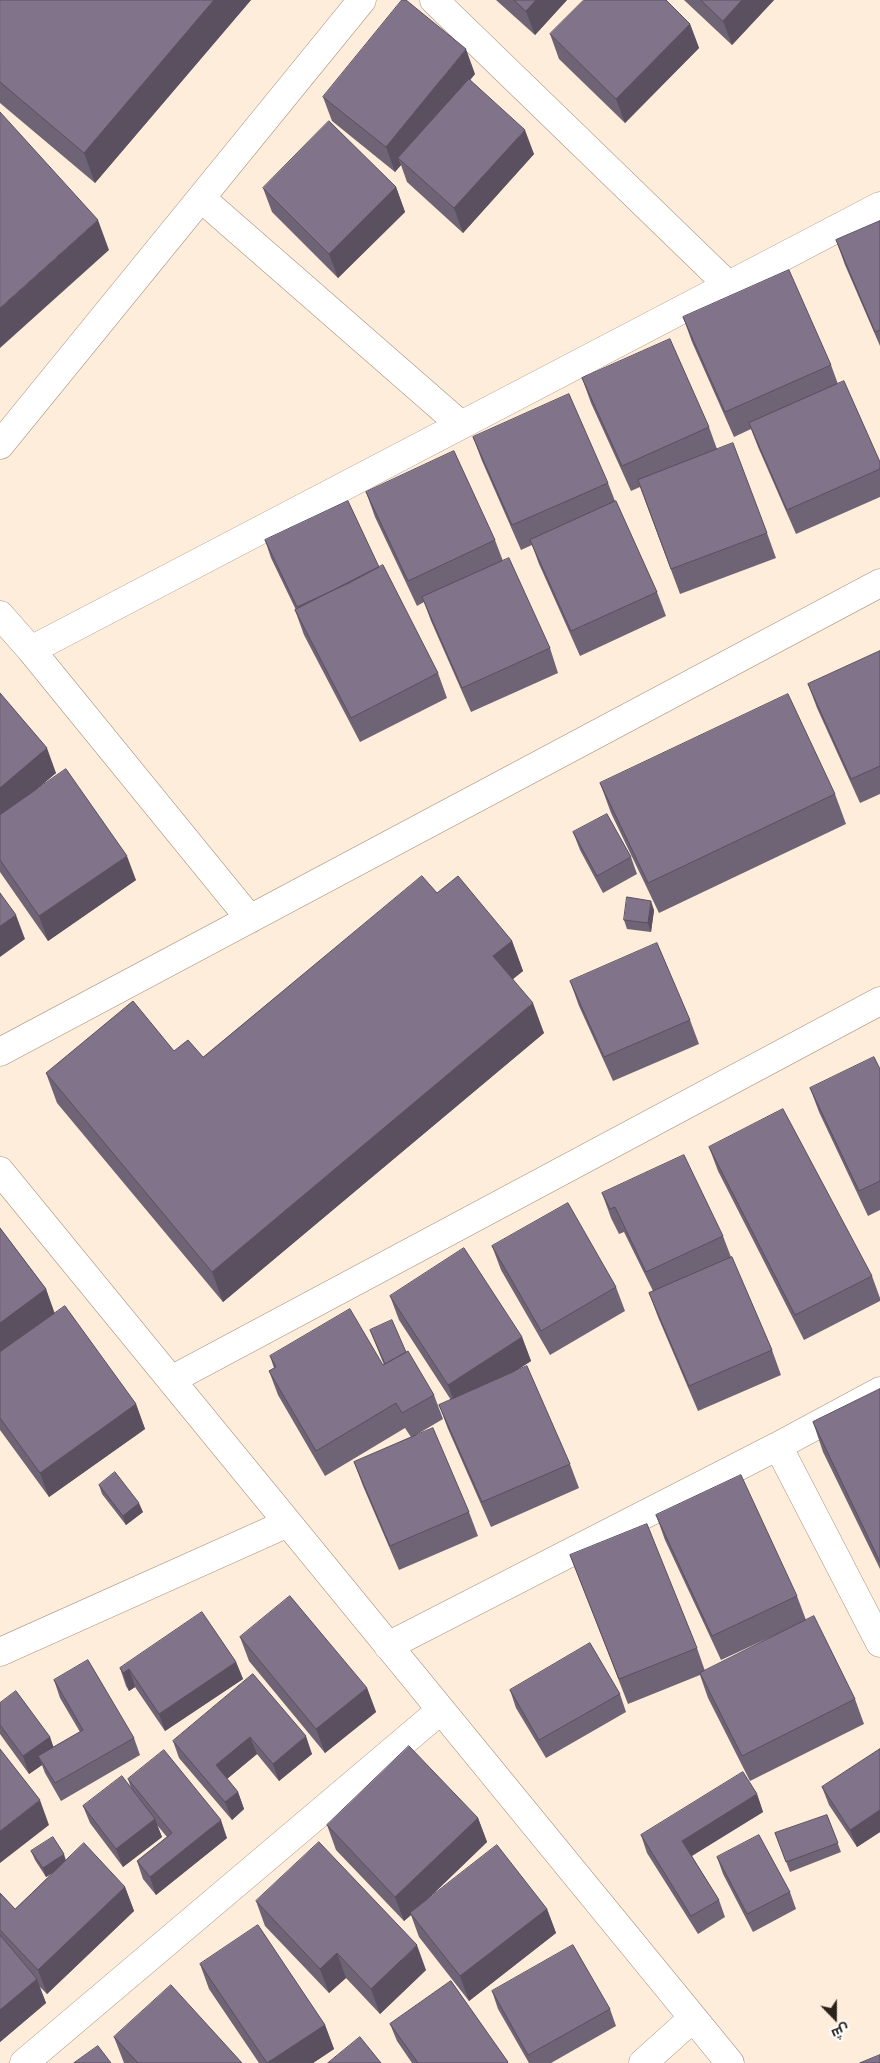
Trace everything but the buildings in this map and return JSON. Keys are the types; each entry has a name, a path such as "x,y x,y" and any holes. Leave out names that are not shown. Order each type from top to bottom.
{"street":[{"path":"0,445 362,0"},
{"path":"434,0 728,285"},
{"path":"201,198 461,425"},
{"path":"31,650 880,206"},
{"path":"0,1052 880,583"},
{"path":"0,615 31,650 250,919"},
{"path":"172,1380 880,1001"},
{"path":"0,1171 730,2063"},
{"path":"388,1646 778,1446 880,1391"},
{"path":"778,1446 880,1643"},
{"path":"0,1652 288,1523"},
{"path":"24,2063 441,1710"},
{"path":"643,2063 693,2018"}]}
